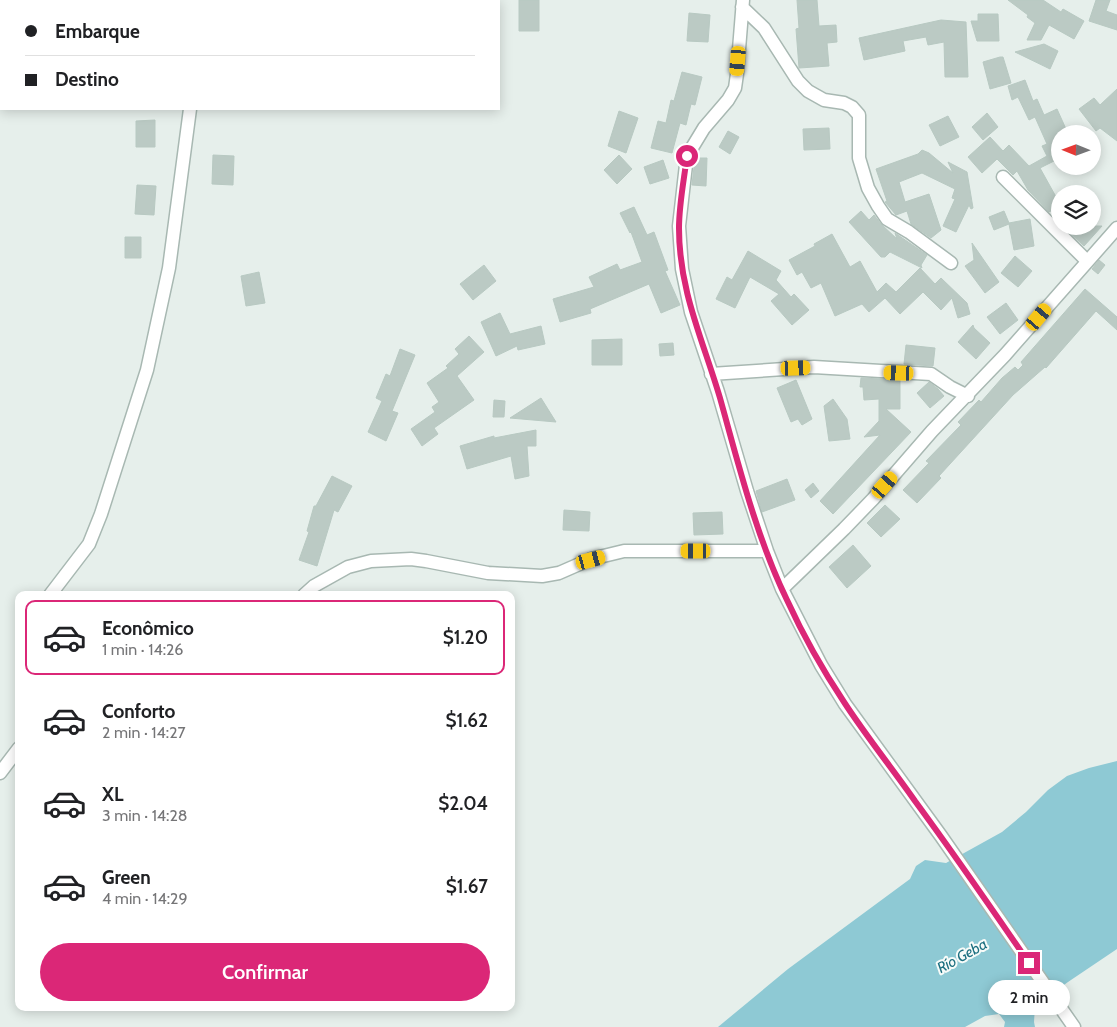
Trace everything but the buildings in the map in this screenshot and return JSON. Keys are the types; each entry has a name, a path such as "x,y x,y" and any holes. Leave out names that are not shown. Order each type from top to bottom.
{"street":[{"path":"742,4 764,28 798,81 808,91 824,100 844,103 852,107 858,115 860,158 868,188 887,219 909,232 952,263"},
{"path":"742,4 740,48 735,88 728,100 704,128 687,156 679,226 682,268 691,312 747,492 782,589 821,666 845,704 941,836 1074,1027"},
{"path":"53,591 89,544 101,514 147,370 169,268 190,110"},
{"path":"1002,177 1087,261"},
{"path":"782,589 844,530 932,432 1011,349 1117,228"},
{"path":"711,374 814,367 931,374 968,396"},
{"path":"308,591 348,567 371,561 426,560 488,573 534,576 559,572 591,560 624,551 767,551"},
{"path":"0,774 15,753"}],"water":[{"name":"Río Geba","path":"1117,761 1117,949 1035,1006 1035,1027 1004,1027 1005,1022 999,1014 985,1016 965,1027 718,1027 788,969 910,879 916,866 925,860 946,863 1002,832 1048,790 1067,776"}],"route":[{"path":"687,156 679,226 680,251 686,291 747,492 782,589 821,666 845,704 941,836 1029,963"}]}
